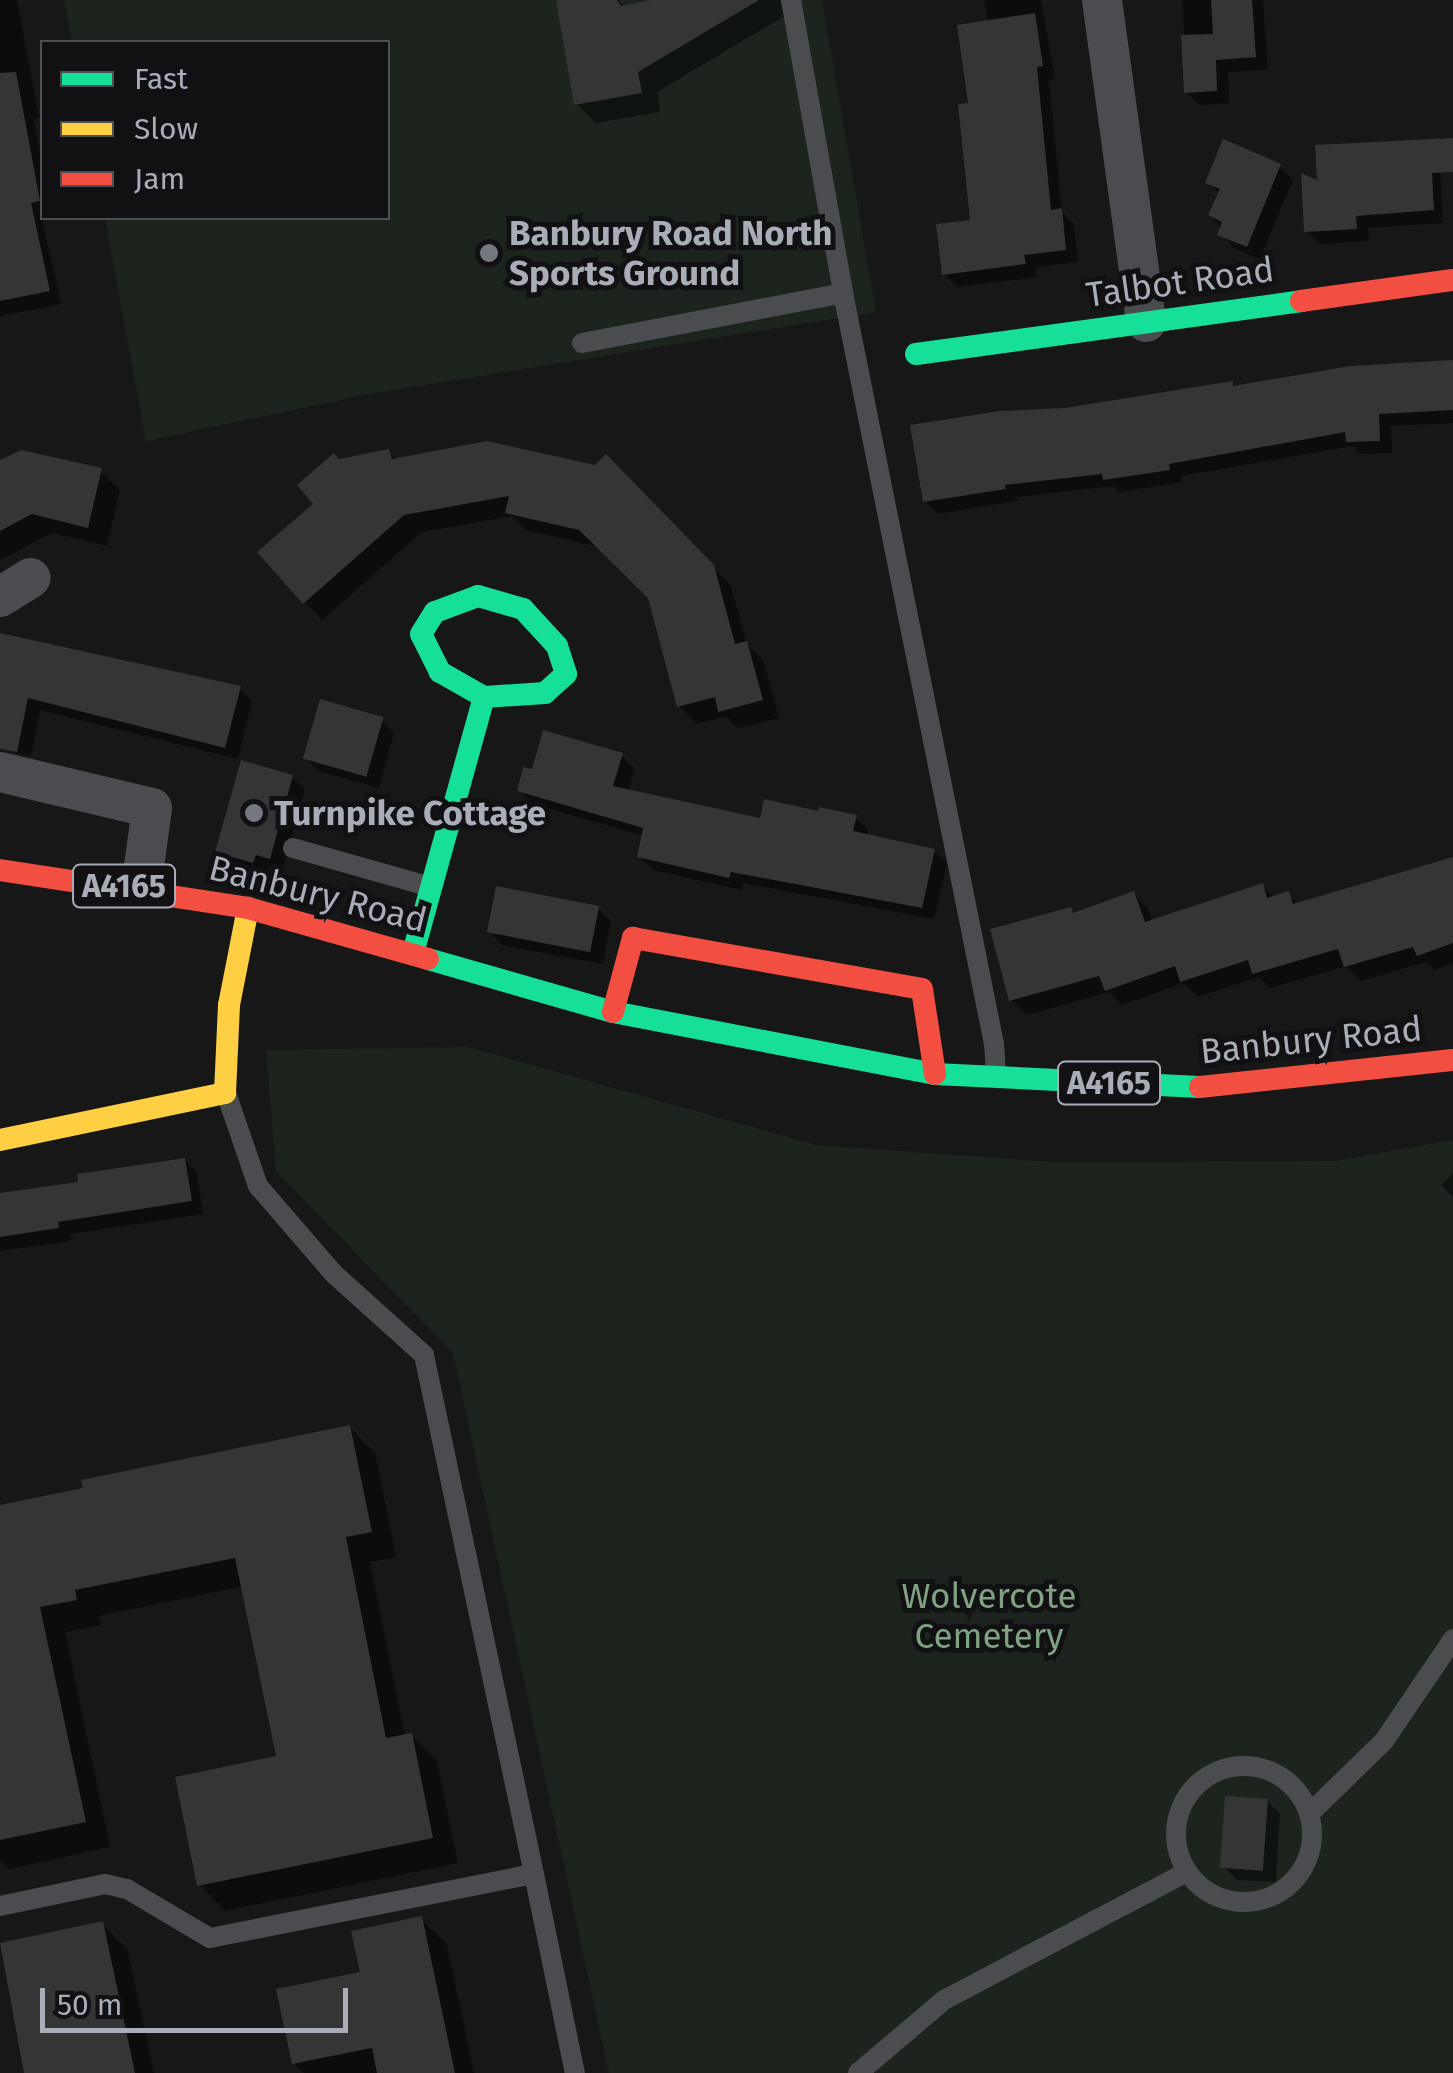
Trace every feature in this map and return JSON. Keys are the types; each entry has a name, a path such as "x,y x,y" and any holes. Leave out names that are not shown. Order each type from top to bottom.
{"street":[{"path":"1102,0 1146,322"},
{"name":"Talbot Road","path":"916,354 1453,280"},
{"path":"478,596 522,609 557,646 566,674 545,694 484,697 440,672 421,634 435,612 478,596"},
{"path":"413,953 484,697"},
{"path":"0,772 152,808 141,888"},
{"name":"Banbury Road","path":"0,870 141,888 248,908 613,1012 936,1074 1212,1088 1453,1060"},
{"path":"0,1140 225,1092 229,1005 248,908"},
{"path":"613,1012 634,938 922,990 936,1074"}],"lane":[{"path":"792,0 843,293 990,1024 996,1078"},
{"path":"582,343 843,293"},
{"path":"293,848 432,887"},
{"path":"225,1092 258,1186 334,1274 424,1355 575,2073"},
{"path":"1310,1813 1384,1741 1453,1640"},
{"path":"1241,1765 1268,1768 1288,1780 1310,1813 1313,1837 1309,1858 1297,1878 1278,1894 1256,1902 1228,1900 1206,1891 1187,1872 1178,1849 1176,1826 1193,1788 1212,1773 1241,1765"},
{"path":"858,2073 944,2000 1187,1872"},
{"path":"0,1906 105,1884 127,1889 210,1938 534,1874"}],"green space":[{"name":"Banbury Road North Sports Ground","path":"64,0 822,0 876,312 369,394 146,441 105,220 390,220 390,40 72,40"},
{"name":"Wolvercote Cemetery","path":"468,1047 816,1145 1052,1162 1335,1161 1453,1140 1453,2073 609,2073 453,1353 276,1171 266,1050"}],"building":[{"path":"556,0 617,0 621,6 651,0 759,0 638,72 642,93 574,105"},
{"path":"1211,0 1252,0 1256,57 1216,60 1217,91 1184,93 1181,35 1213,34"},
{"path":"1035,13 1043,66 1037,67 1051,210 1062,208 1066,250 1024,255 1026,264 942,275 936,224 970,220 958,104 968,103 957,25"},
{"path":"16,72 40,201 31,203 50,291 0,301 0,73"},
{"path":"1453,138 1453,172 1432,173 1434,210 1356,216 1357,229 1304,232 1301,173 1317,180 1315,145"},
{"path":"1223,139 1281,164 1247,247 1217,235 1222,222 1208,215 1220,189 1205,183"},
{"path":"1453,360 1453,410 1379,414 1380,441 1346,442 1345,432 1169,464 1170,470 1103,480 1102,474 1005,485 1006,489 923,502 910,425 1000,411 1065,408 1233,381 1233,386 1350,366"},
{"path":"487,441 595,465 606,454 714,565 735,644 747,641 763,700 718,712 715,697 677,707 648,598 579,530 505,513 509,496 404,515 303,604 257,552 313,504 297,485 334,453 339,459 389,449 392,459"},
{"path":"21,450 102,468 88,528 32,514 0,531 0,460"},
{"path":"0,633 241,686 225,748 28,698 17,752 0,749"},
{"path":"320,699 383,717 366,777 303,759"},
{"path":"543,730 623,753 613,786 760,818 764,799 818,811 819,807 857,815 853,831 935,849 922,908 731,872 729,878 637,857 643,828 517,791 523,767 532,769"},
{"name":"Turnpike Cottage","path":"241,760 293,775 270,859 256,855 253,863 215,852"},
{"path":"1453,857 1453,943 1417,956 1413,947 1344,967 1338,949 1252,974 1248,960 1180,982 1175,966 1105,991 1099,976 1009,1001 990,929 1071,907 1073,913 1134,891 1145,922 1263,883 1267,898 1289,891 1293,904"},
{"path":"496,886 599,906 590,952 487,932"},
{"path":"185,1158 192,1201 58,1222 59,1228 0,1237 0,1193 78,1182 77,1174"},
{"path":"350,1425 372,1532 346,1537 386,1738 412,1733 433,1838 197,1886 175,1777 276,1756 235,1558 75,1590 77,1600 40,1607 86,1822 0,1840 0,1505 83,1488 81,1480"},
{"path":"1225,1796 1268,1799 1263,1871 1220,1868"},
{"path":"422,1916 455,2073 377,2073 372,2048 292,2064 276,1989 360,1972 351,1931"},
{"path":"103,1921 135,2073 24,2073 0,1943"}],"traffic: fast":[{"path":"916,354 1301,301"},
{"path":"413,953 484,697 440,672 421,634 435,612 478,596 523,609 557,646 566,674 545,693 484,697"},
{"path":"428,959 613,1012 935,1074 1200,1087"}],"traffic: slow":[{"path":"0,1140 225,1093 229,1005 248,908"}],"traffic: jam":[{"path":"1301,301 1453,280"},
{"path":"0,870 248,908 428,959"},
{"path":"613,1012 633,938 922,989 935,1074"},
{"path":"1200,1087 1453,1060"}],"place":[{"name":"Banbury Road North Sports Ground","path":"489,253"},
{"name":"Turnpike Cottage","path":"254,813"}]}
